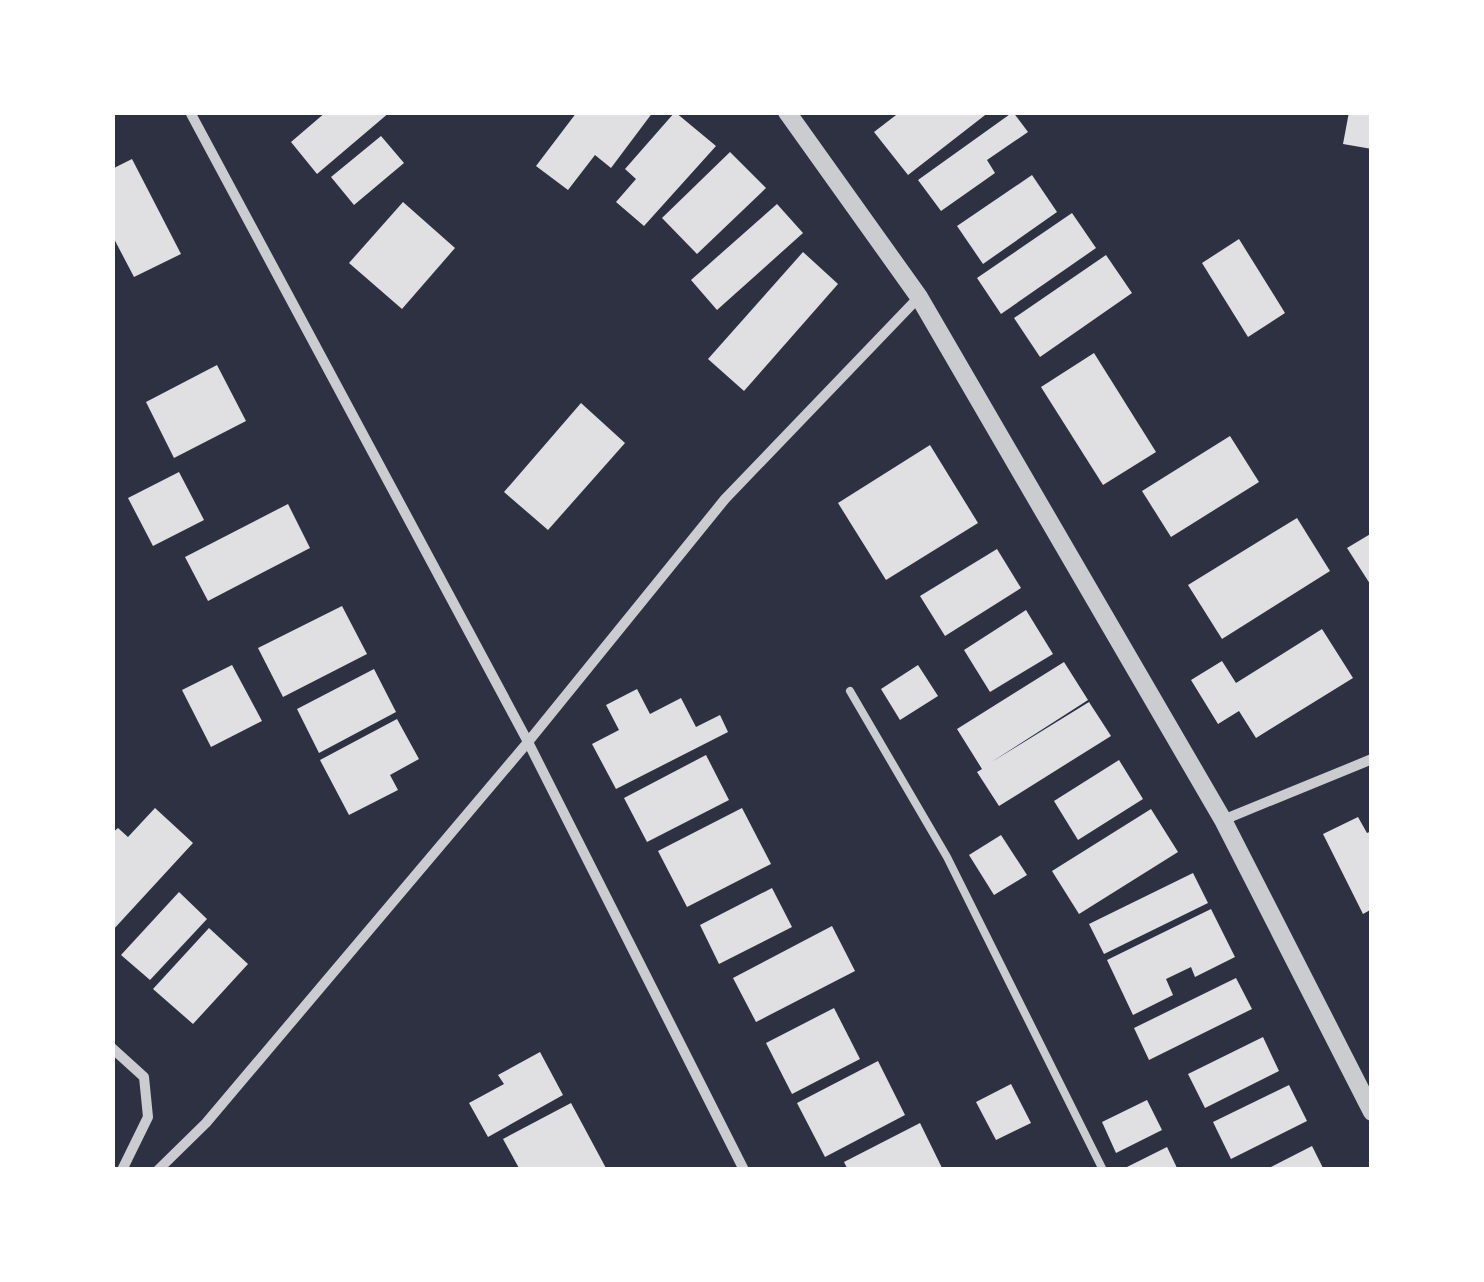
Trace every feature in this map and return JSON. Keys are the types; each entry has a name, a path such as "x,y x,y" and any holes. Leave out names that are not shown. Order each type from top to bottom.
{"street":[{"path":"190,112 528,742 744,1170"},
{"path":"786,112 919,297 1223,820 1372,1112"},
{"path":"158,1170 206,1123 528,742 725,499 919,297"},
{"path":"1223,820 1372,759"},
{"path":"112,1048 144,1077 148,1117 122,1170"}],"lane":[{"path":"850,691 947,857 1103,1170"}],"building":[{"path":"326,112 390,112 317,174 291,142"},
{"path":"577,112 653,112 611,168 595,155 568,190 536,166"},
{"path":"675,112 716,146 644,226 616,202 636,179 625,169"},
{"path":"900,112 989,112 908,175 874,132"},
{"path":"1013,112 1028,132 987,160 995,173 941,211 918,180"},
{"path":"1349,112 1372,112 1372,149 1343,144"},
{"path":"381,136 404,163 354,205 331,177"},
{"path":"730,152 766,188 697,254 662,218"},
{"path":"132,159 181,254 134,277 112,235 112,169"},
{"path":"1032,175 1057,212 983,264 957,226"},
{"path":"403,202 455,248 402,309 349,263"},
{"path":"777,204 803,233 717,310 691,280"},
{"path":"1072,213 1096,248 1001,314 977,278"},
{"path":"1239,239 1285,313 1248,337 1202,263"},
{"path":"803,252 838,284 744,391 708,359"},
{"path":"1106,255 1132,293 1040,357 1014,318"},
{"path":"1094,353 1156,452 1103,485 1041,387"},
{"path":"217,365 246,421 174,458 146,402"},
{"path":"581,403 625,443 548,530 504,492"},
{"path":"1230,436 1259,482 1171,537 1142,491"},
{"path":"930,445 978,523 886,580 838,503"},
{"path":"179,472 204,520 153,546 128,498"},
{"path":"288,504 310,548 208,601 185,557"},
{"path":"1297,518 1330,571 1222,639 1188,585"},
{"path":"1372,533 1372,587 1347,548"},
{"path":"997,549 1021,588 945,636 920,596"},
{"path":"342,606 367,654 283,697 258,648"},
{"path":"1026,610 1053,654 990,692 964,650"},
{"path":"1322,629 1353,678 1256,738 1239,711 1218,724 1191,680 1222,661 1236,683"},
{"path":"1064,662 1088,700 990,763 1089,702 1111,736 999,806 977,772 982,769 957,729"},
{"path":"232,665 262,721 211,747 182,690"},
{"path":"918,665 938,696 900,720 881,689"},
{"path":"374,669 396,712 319,753 297,709"},
{"path":"637,689 650,714 681,698 696,727 720,715 728,732 616,789 592,744 619,730 606,705"},
{"path":"397,719 419,759 390,775 398,790 349,815 320,760"},
{"path":"706,755 729,800 647,842 624,798"},
{"path":"1119,760 1143,799 1078,840 1054,801"},
{"path":"155,808 193,843 112,931 112,833 118,828 128,837"},
{"path":"742,808 771,864 687,907 658,851"},
{"path":"1151,809 1178,852 1079,914 1052,871"},
{"path":"1358,817 1367,833 1372,831 1372,909 1363,914 1323,834"},
{"path":"1001,835 1027,875 994,895 969,855"},
{"path":"1193,873 1208,903 1104,954 1089,924"},
{"path":"772,888 792,927 719,964 700,925"},
{"path":"179,892 207,919 150,980 121,955"},
{"path":"1211,909 1235,957 1195,977 1191,967 1166,979 1173,995 1133,1015 1107,960"},
{"path":"832,926 855,971 756,1022 733,978"},
{"path":"209,928 248,964 193,1024 153,989"},
{"path":"1236,978 1252,1009 1149,1060 1134,1028"},
{"path":"834,1008 860,1059 792,1094 766,1043"},
{"path":"1263,1037 1279,1071 1205,1108 1188,1074"},
{"path":"540,1052 563,1095 488,1137 469,1103 504,1084 498,1075"},
{"path":"878,1061 905,1115 825,1157 797,1103"},
{"path":"1011,1084 1031,1123 996,1140 976,1102"},
{"path":"1289,1085 1307,1121 1231,1159 1213,1122"},
{"path":"1147,1100 1162,1130 1116,1153 1102,1122"},
{"path":"571,1103 607,1170 520,1170 503,1139"},
{"path":"920,1123 943,1170 848,1170 844,1162"},
{"path":"1312,1146 1324,1170 1265,1170"},
{"path":"1167,1147 1178,1170 1121,1170"}]}
